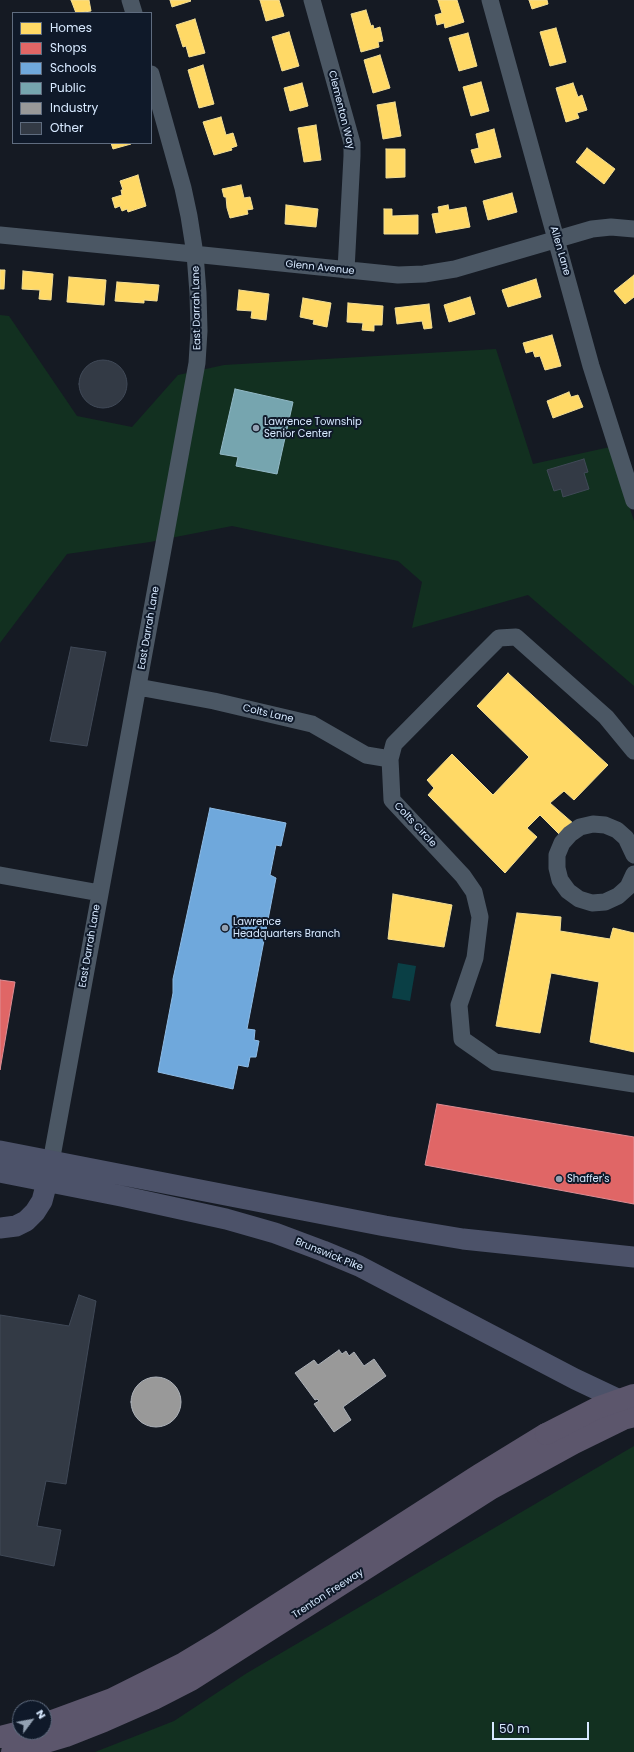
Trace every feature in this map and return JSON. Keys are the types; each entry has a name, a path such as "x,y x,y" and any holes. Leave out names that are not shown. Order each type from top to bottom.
{"highway":[{"name":"Trenton Freeway","path":"52,1721 112,1699 184,1663 546,1434 597,1408 634,1395"},
{"name":"Trenton Freeway","path":"12,1752 66,1736 104,1721 154,1699 191,1680 492,1488 574,1443 623,1419 634,1416"},
{"path":"0,1737 12,1734"}],"main road":[{"path":"0,1151 385,1226 463,1239 634,1257"},
{"name":"Brunswick Pike","path":"0,1172 226,1219 275,1233 324,1251 366,1270 575,1379 634,1407"},
{"path":"0,1228 16,1226 36,1212 42,1201 47,1182"}],"street":[{"path":"130,0 134,12"},
{"name":"Clementon Way","path":"312,0 352,143 346,270"},
{"name":"Allen Lane","path":"490,0 591,366 634,501"},
{"name":"East Darrah Lane","path":"47,1182 197,363 198,300 195,254 183,188 152,78"},
{"name":"Glenn Avenue","path":"0,235 398,275 424,274 455,269 592,229 611,227 634,229"},
{"name":"Colts Circle","path":"634,751 606,717 516,637 499,638 482,654 394,744 390,760 392,800 463,876 474,892 480,917 475,958 459,1005 462,1039 494,1062 634,1084"},
{"name":"Colts Lane","path":"138,687 214,701 312,724 366,754 390,760"},
{"path":"632,845 617,830 605,825 593,824 580,827 570,834 562,844 557,855 557,868 560,880 568,891 579,899 592,903 605,902 618,896 628,887 634,874"},
{"path":"0,875 100,893"}],"green space":[{"path":"0,315 9,316 77,416 132,427 178,375 224,365 496,349 533,464 610,447 634,521 634,686 528,595 412,628 422,582 398,561 232,526 150,542 67,554 0,643"},
{"path":"634,1446 634,1752 95,1752 174,1721 247,1673"}],"water":[{"path":"398,963 416,966 410,1001 392,998"}],"building: Homes":[{"path":"71,0 89,0 91,11 76,12"},
{"path":"170,0 190,0 191,1 172,7"},
{"path":"260,0 279,0 284,16 266,21"},
{"path":"438,0 457,0 464,22 445,28 444,23 437,25 435,15 442,13"},
{"path":"529,0 547,0 548,4 532,9"},
{"path":"366,10 371,26 373,25 374,29 380,27 383,41 378,42 379,47 361,52 351,14"},
{"path":"195,19 205,53 189,57 186,46 183,47 176,25"},
{"path":"556,28 566,62 550,66 540,32"},
{"path":"289,32 299,66 282,71 272,37"},
{"path":"468,33 477,66 459,71 449,38"},
{"path":"380,55 390,88 373,93 364,60"},
{"path":"203,65 214,104 199,108 188,70"},
{"path":"481,82 489,111 471,116 463,87"},
{"path":"302,83 308,106 290,111 284,88"},
{"path":"573,83 578,97 582,95 587,110 577,113 579,118 566,122 556,88"},
{"path":"395,102 401,136 383,139 377,105"},
{"path":"221,117 226,135 233,133 237,146 231,148 232,150 214,155 203,122"},
{"path":"316,125 321,160 304,162 298,128"},
{"path":"494,129 501,157 475,163 471,150 479,148 476,134"},
{"path":"111,144 131,144 113,149"},
{"path":"587,148 615,169 604,184 576,162"},
{"path":"386,149 405,149 405,177 386,178"},
{"path":"138,175 146,206 128,212 127,209 122,211 120,206 115,208 112,198 122,195 121,190 123,190 120,181"},
{"path":"241,185 244,198 250,197 253,209 247,210 248,214 230,218 226,197 224,197 222,189"},
{"path":"512,193 517,212 488,220 483,201"},
{"path":"286,205 318,209 316,227 285,224"},
{"path":"448,205 449,210 466,207 470,227 436,233 432,214 439,213 438,207"},
{"path":"384,209 392,209 392,216 418,215 418,234 384,234"},
{"path":"0,270 5,270 4,289 0,289"},
{"path":"23,271 53,274 51,300 39,299 40,290 22,289"},
{"path":"634,275 634,297 625,304 614,291"},
{"path":"69,277 106,280 104,305 67,302"},
{"path":"536,279 541,297 508,307 502,290"},
{"path":"117,282 159,285 157,301 144,300 144,303 115,301"},
{"path":"239,290 269,294 266,320 251,318 252,311 237,310"},
{"path":"470,297 475,314 449,322 444,305"},
{"path":"303,298 331,303 327,327 313,324 314,320 300,317"},
{"path":"348,303 383,306 382,325 374,325 374,331 362,330 363,323 347,322"},
{"path":"429,304 432,328 424,329 422,321 397,324 395,308"},
{"path":"552,335 561,366 545,370 540,356 535,357 533,351 526,353 523,343"},
{"path":"569,392 571,397 578,395 583,407 553,418 547,401"},
{"path":"508,673 608,765 574,800 564,791 550,803 574,824 562,837 540,815 527,828 537,837 505,873 428,795 434,788 427,780 452,754 493,795 529,757 477,706"},
{"path":"393,894 452,905 444,947 388,939"},
{"path":"517,913 561,917 560,931 610,939 613,928 634,933 634,1052 590,1042 599,982 551,973 540,1033 496,1026"}],"building: Shops":[{"path":"0,980 15,982 0,1070"},
{"path":"437,1104 634,1137 634,1204 425,1165"}],"building: Schools":[{"name":"Lawrence Headquarters Branch","path":"210,808 286,823 281,846 276,845 270,875 276,878 247,1029 255,1030 254,1040 259,1041 256,1057 250,1057 248,1067 238,1065 233,1089 158,1072 173,993 173,979"}],"building: Public":[{"name":"Lawrence Township Senior Center","path":"235,389 293,402 277,474 236,466 238,457 220,454"}],"building: Industry":[{"path":"339,1350 342,1354 346,1351 349,1356 354,1352 364,1366 374,1359 386,1376 343,1407 351,1420 334,1432 314,1404 319,1401 317,1399 315,1400 295,1373 314,1360 318,1365"},
{"path":"151,1377 161,1377 174,1384 181,1397 181,1407 174,1420 161,1427 151,1427 142,1423 135,1416 131,1407 131,1397 135,1388 142,1381"}],"building: Other":[{"path":"98,360 108,360 117,364 123,370 126,375 126,393 117,404 108,408 98,408 89,404 83,398 79,389 79,379 83,370 89,364"},
{"path":"584,459 588,472 584,473 589,489 563,497 561,489 554,491 547,470"},
{"path":"71,647 106,652 87,746 50,741"},
{"path":"79,1295 96,1301 66,1484 46,1481 37,1526 61,1530 54,1566 0,1555 0,1315 69,1326"}],"place":[{"name":"Lawrence Township Senior Center","path":"256,428"},
{"name":"Lawrence Headquarters Branch","path":"225,928"},
{"name":"Shaffer's","path":"559,1179"}]}
